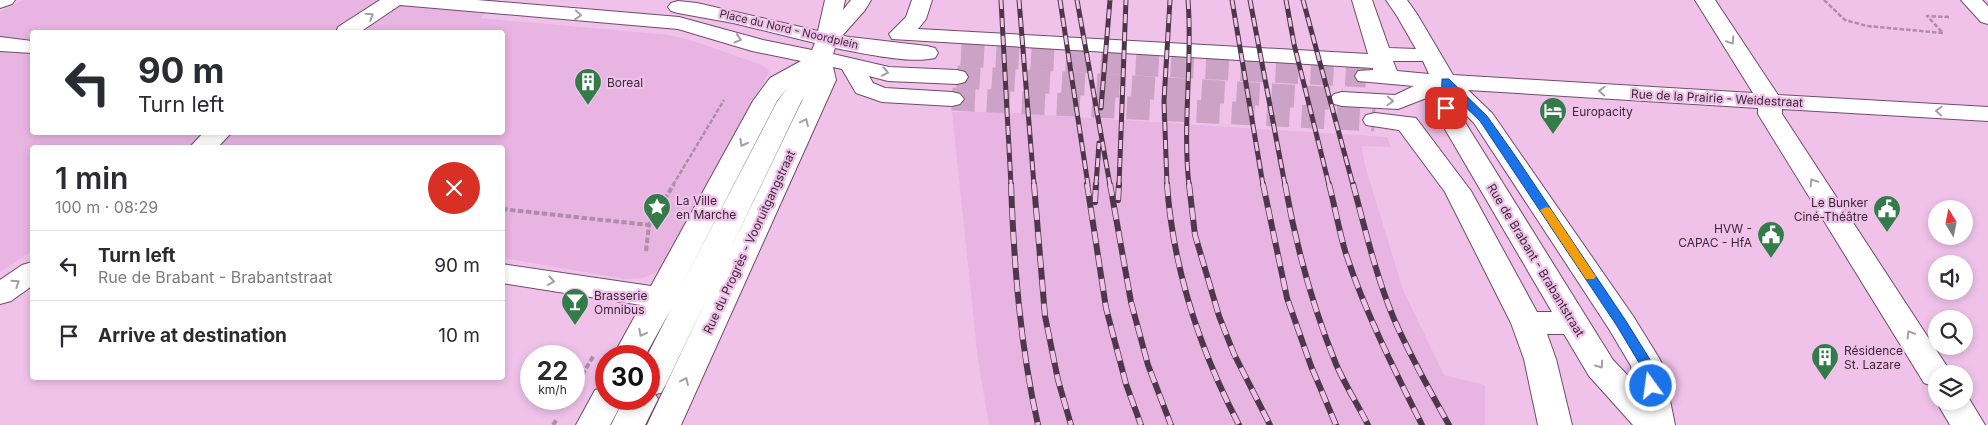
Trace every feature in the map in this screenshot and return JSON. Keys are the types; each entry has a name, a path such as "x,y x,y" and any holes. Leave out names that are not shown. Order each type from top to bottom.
{"street":[{"path":"0,2 5,0"},
{"path":"349,30 394,0"},
{"name":"Place du Nord - Noordplein","path":"403,0 535,6 679,23 760,46 961,54"},
{"name":"Place du Nord - Noordplein","path":"586,0 679,7 721,13 824,49 851,64 864,88 882,95 955,88"},
{"path":"824,49 835,0"},
{"path":"635,345 765,101 778,83 824,49 861,0"},
{"path":"922,0 916,19 900,34 1379,67 1445,82"},
{"path":"1362,0 1379,67"},
{"name":"Rue de Brabant - Brabantstraat","path":"1396,0 1407,14 1445,82 1483,118 1622,324 1647,366 1658,425"},
{"path":"1705,0 1770,101 1770,114 1930,365"},
{"path":"1971,0 1988,18"},
{"path":"0,44 30,47"},
{"name":"Rue du Progrès - Vooruitgangstraat","path":"660,362 789,102 824,49"},
{"name":"Rue du Progrès - Vooruitgangstraat","path":"664,425 824,80 824,49"},
{"path":"1379,67 1417,56"},
{"path":"0,62 30,65"},
{"path":"1342,98 1398,102 1445,82"},
{"name":"Rue de Brabant - Brabantstraat","path":"1445,82 1446,108 1451,119 1601,368 1654,425"},
{"name":"Rue de la Prairie - Weidestraat","path":"1445,82 1988,114"},
{"path":"1375,120 1407,123 1458,191 1527,323 1540,359 1554,425"},
{"path":"205,145 217,135"},
{"path":"1424,146 1460,147"},
{"path":"0,294 30,273"},
{"path":"505,274 628,294 720,303"},
{"name":"Rue de Brabant - Brabantstraat","path":"1527,323 1565,323"},
{"path":"593,425 601,410"},
{"path":"628,425 636,410"},
{"path":"1959,410 1968,425"}],"path":[{"path":"1824,0 1845,20 1867,26 1943,33 1927,16 1953,17"},
{"path":"645,254 649,225 724,100"},
{"path":"505,209 649,225"},
{"path":"585,370 595,353"}],"shaded area":[{"path":"23,0 500,0 480,18 670,35 690,40 762,65 768,69 769,73 667,264 655,273 642,278 625,279 505,258 505,145 30,145 30,252 0,272 0,12"},
{"path":"952,112 997,112 1387,137 1391,147 1362,146 1364,162 1403,290 1444,375 1485,385 1485,425 989,425 978,360"}],"tunnel":[{"path":"961,55 1366,76"},
{"path":"957,77 1342,99"},
{"path":"952,99 1375,120"}],"railway":[{"path":"1001,0 1011,185"},
{"path":"1019,0 1034,185"},
{"path":"1060,0 1088,185"},
{"path":"1077,0 1110,185"},
{"path":"1101,108 1110,0"},
{"path":"1119,185 1126,0"},
{"path":"1167,185 1164,101 1170,0"},
{"path":"1188,0 1187,162 1189,185"},
{"path":"1232,0 1263,185"},
{"path":"1250,0 1285,185"},
{"path":"1286,0 1294,44 1329,185"},
{"path":"1303,0 1353,185"},
{"path":"1096,185 1099,143"},
{"path":"1011,184 1022,335 1038,425"},
{"path":"1034,184 1045,316 1058,380 1071,425"},
{"path":"1087,184 1106,308 1126,384 1141,425"},
{"path":"1095,202 1096,184"},
{"path":"1110,184 1131,302 1148,365 1171,425"},
{"path":"1118,200 1119,184"},
{"path":"1167,184 1170,216 1182,278 1212,368 1239,425"},
{"path":"1189,184 1195,235 1219,316 1234,354 1270,425"},
{"path":"1263,184 1287,298 1311,366 1336,425"},
{"path":"1285,184 1294,230 1319,320 1340,372 1368,425"},
{"path":"1329,184 1346,254 1362,298 1422,425"},
{"path":"1353,184 1376,269 1394,319 1413,360 1449,425"}],"slow traffic":[{"path":"1546,210 1590,276"}],"place":[{"name":"Boreal","path":"588,106"},
{"name":"Europacity","path":"1553,135"},
{"name":"La Ville en Marche","path":"657,231"},
{"name":"Le Bunker Ciné-Théâtre","path":"1887,233"},
{"name":"HVW - CAPAC - HfA","path":"1771,259"},
{"name":"Brasserie Omnibus","path":"575,326"},
{"name":"Résidence St. Lazare","path":"1825,381"}],"route":[{"path":"1446,108 1445,82 1483,118 1508,154 1622,324 1647,366 1651,386"}]}
